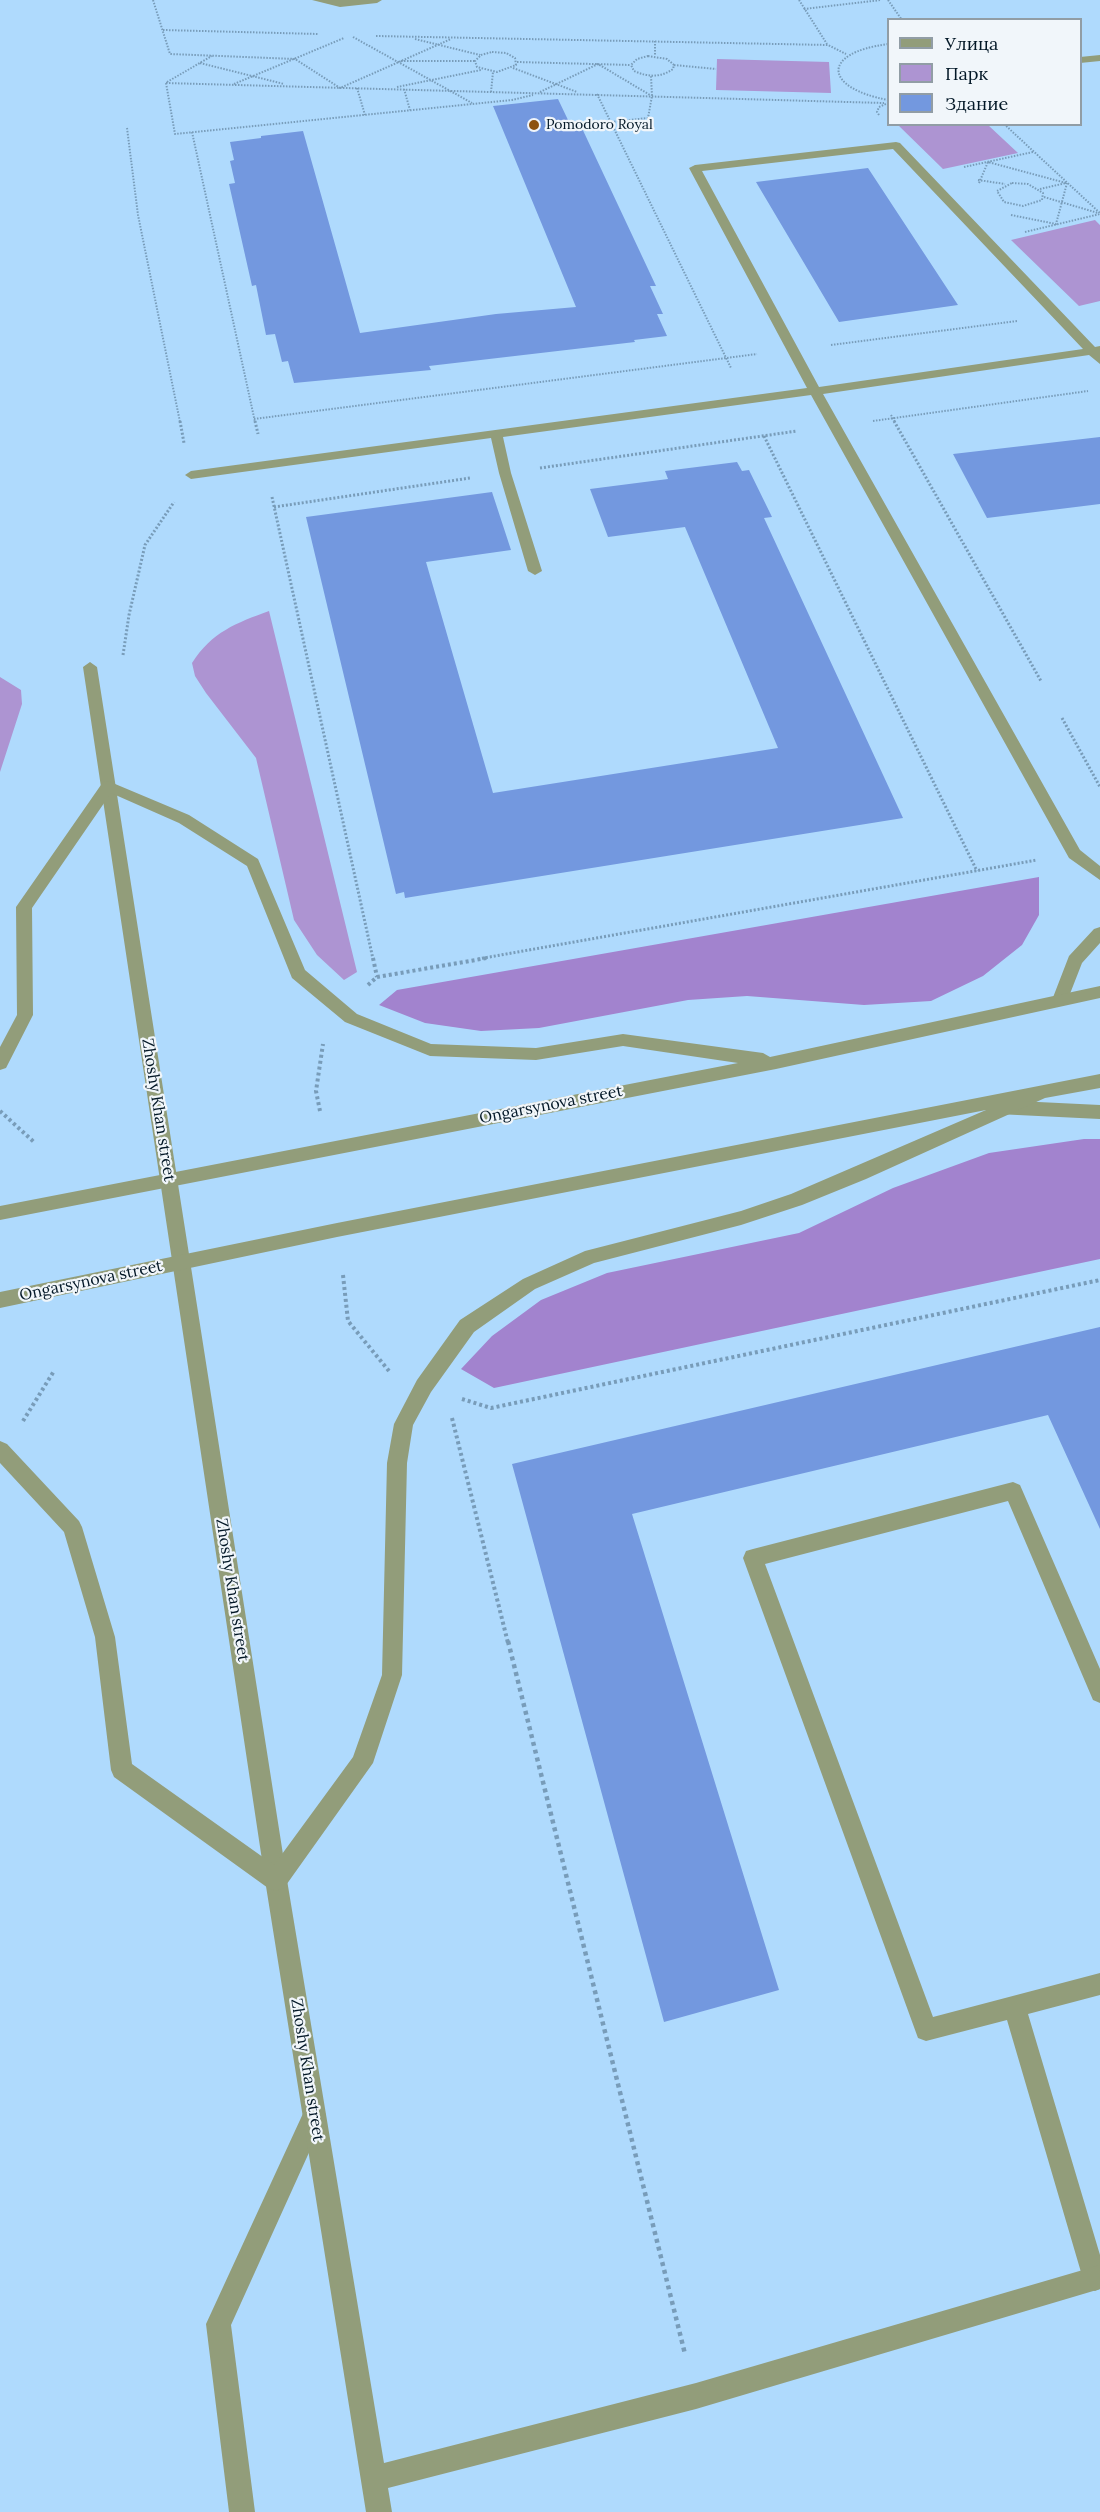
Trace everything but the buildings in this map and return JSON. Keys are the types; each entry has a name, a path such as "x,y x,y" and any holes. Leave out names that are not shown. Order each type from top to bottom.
{"street":[{"path":"317,0 340,4 377,0"},
{"path":"1082,60 1100,58"},
{"path":"1097,353 896,145 695,168 815,391 1074,854 1100,874"},
{"path":"191,475 1097,353"},
{"path":"496,434 505,473 535,572"},
{"name":"Zhoshy Khan street","path":"90,667 276,1880 379,2512"},
{"path":"0,1063 25,1015 24,907 108,786 184,819 253,863 298,974 351,1018 430,1050 536,1053 623,1040 776,1062"},
{"path":"1060,999 1075,960 1100,933"},
{"name":"Ongarsynova street","path":"0,1213 776,1062 1100,992"},
{"name":"Ongarsynova street","path":"0,1300 337,1230 1100,1081"},
{"path":"0,1450 72,1527 105,1637 122,1770 276,1880 362,1763 392,1675 397,1462 405,1424 424,1386 467,1326 529,1284 591,1256 741,1218 796,1200 860,1174 1043,1092"},
{"path":"971,1106 1100,1112"},
{"path":"1100,1693 1013,1491 753,1558 926,2030 1100,1983"},
{"path":"375,2478 696,2396 1098,2278 1014,2006"},
{"path":"242,2512 218,2324 314,2115"}],"path":[{"path":"153,0 170,54 295,59 339,88"},
{"path":"799,0 828,45"},
{"path":"847,0 849,4"},
{"path":"804,9 882,0"},
{"path":"888,0 901,18"},
{"path":"163,30 327,35"},
{"path":"338,35 361,36"},
{"path":"233,85 350,35"},
{"path":"350,35 473,104"},
{"path":"372,36 828,45 846,54"},
{"path":"406,36 481,55 492,52 506,53 512,55 517,62"},
{"path":"339,88 396,61 454,38"},
{"path":"655,41 655,56"},
{"path":"887,44 867,46 846,54 839,62 837,71 841,80 850,88 887,101"},
{"path":"396,61 475,61 481,55"},
{"path":"166,83 213,56"},
{"path":"517,62 631,65 642,57 655,56 667,59 674,66 716,69"},
{"path":"475,61 482,70"},
{"path":"513,68 517,62"},
{"path":"200,63 293,86"},
{"path":"166,83 175,134 512,100 539,93 598,64"},
{"path":"598,64 652,96"},
{"path":"631,65 639,74 651,76 670,72 674,66"},
{"path":"390,89 482,70 493,72 513,68 582,94"},
{"path":"491,92 493,72"},
{"path":"611,122 648,118 652,96 651,76"},
{"path":"166,83 884,103"},
{"path":"357,88 365,115"},
{"path":"404,89 410,110"},
{"path":"597,94 731,368"},
{"path":"880,117 877,112 887,102"},
{"path":"1006,126 1100,213"},
{"path":"122,662 129,615 145,546 191,475 138,215 127,128"},
{"path":"192,132 259,439"},
{"path":"957,169 1034,152"},
{"path":"988,162 1067,183"},
{"path":"1044,197 1038,203 1018,206 1005,202 998,195 1000,187 1012,183 1028,183 1040,189 1044,197 1100,213"},
{"path":"1040,189 1067,183"},
{"path":"1056,224 1067,183"},
{"path":"1023,233 1100,213"},
{"path":"830,345 1018,321"},
{"path":"254,419 758,354"},
{"path":"866,422 1098,390"},
{"path":"887,409 1041,681"},
{"path":"760,428 977,871"},
{"path":"274,507 805,430"},
{"path":"272,496 377,976 1044,859"},
{"path":"1062,718 1100,787"},
{"path":"320,1111 316,1090 324,1036"},
{"path":"0,1111 35,1143"},
{"path":"343,1275 348,1321 392,1374"},
{"path":"458,1398 491,1408 1100,1280"},
{"path":"17,1430 54,1371"},
{"path":"449,1406 696,2396"}],"green space":[{"path":"717,59 829,62 831,93 716,90"},
{"path":"899,126 989,126 1018,153 943,169"},
{"path":"1095,220 1100,225 1100,301 1079,306 1011,240"},
{"path":"269,611 357,972 344,980 317,955 294,920 256,758 206,693 195,676 192,663 216,636"},
{"path":"0,677 21,690 22,704 0,772"}],"shaded area":[{"path":"1039,877 1039,915 1022,945 983,976 931,1001 864,1005 747,996 688,1000 539,1028 481,1031 425,1023 379,1005 397,990"},
{"path":"1084,1139 1100,1139 1100,1259 494,1388 461,1369 492,1336 541,1300 607,1273 799,1233 893,1188 989,1153"}],"place":[{"name":"Pomodoro Royal","path":"534,125"}]}
